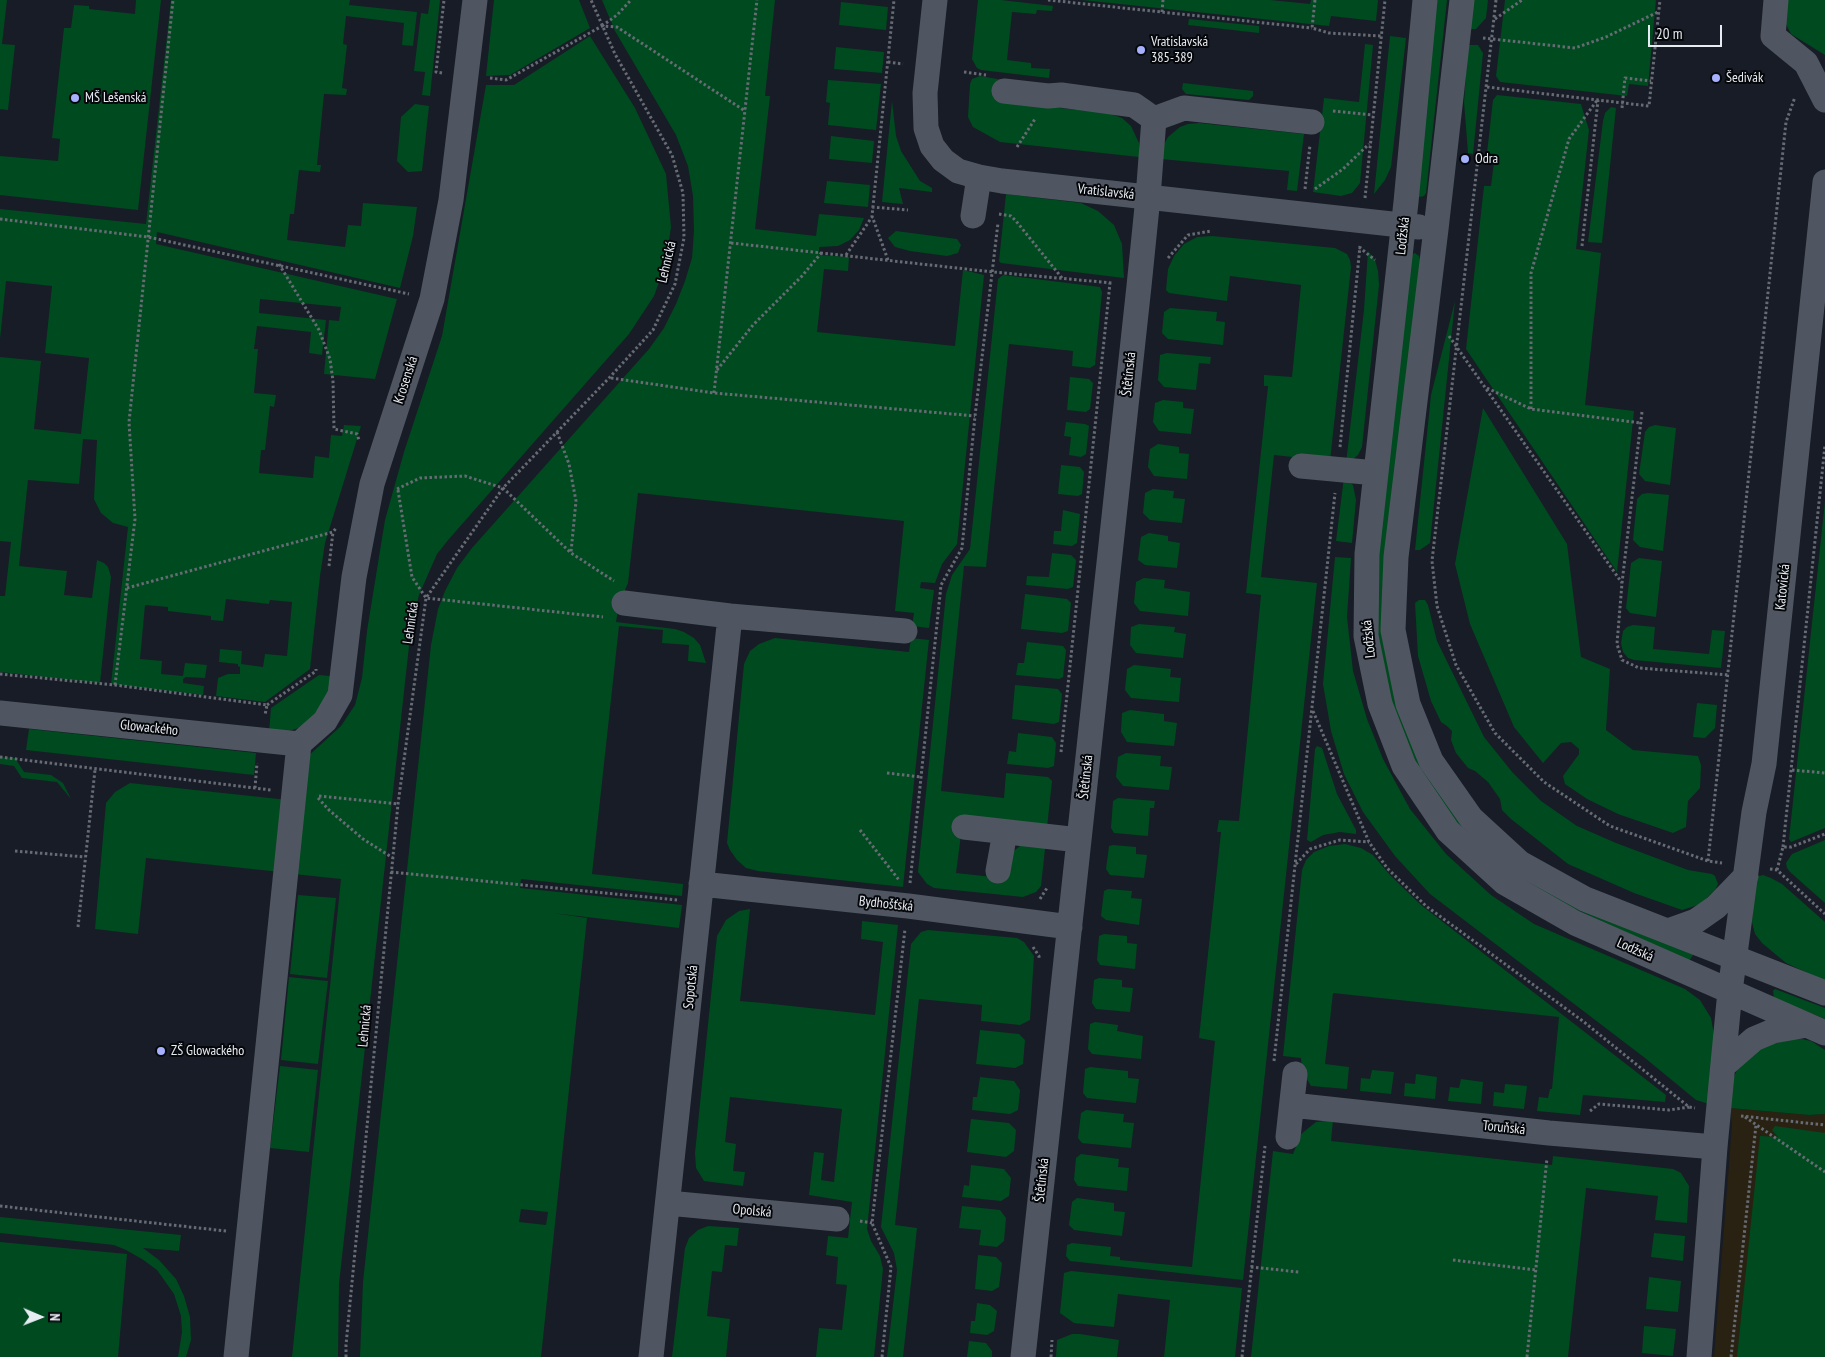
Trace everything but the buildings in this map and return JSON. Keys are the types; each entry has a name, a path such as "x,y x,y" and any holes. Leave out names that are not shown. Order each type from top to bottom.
{"street":[{"name":"Krosenská","path":"299,744 325,722 340,695 354,577 372,484 432,299 451,200 475,0"},
{"name":"Vratislavská","path":"935,0 925,94 926,128 932,146 943,160 958,171 979,177 1436,229"},
{"name":"Lodžská","path":"1425,0 1404,225 1367,554 1366,636 1380,704 1404,766 1448,831 1505,884 1575,923 1816,1029"},
{"name":"Lodžská","path":"1462,0 1396,557 1393,630 1408,704 1431,761 1471,818 1520,863 1585,899 1735,956 1825,993"},
{"path":"1776,0 1773,36 1806,63 1825,100"},
{"path":"1004,91 1048,96 1062,94 1134,105 1154,119 1184,108 1317,125"},
{"name":"Štětínská","path":"1023,1357 1148,197 1154,119"},
{"path":"973,216 979,177"},
{"name":"Katovická","path":"1730,991 1754,812 1764,764 1825,182"},
{"path":"1301,466 1376,473"},
{"path":"624,603 730,616 905,631"},
{"name":"Sopotská","path":"651,1357 730,616"},
{"name":"Glowackého","path":"0,713 299,744"},
{"path":"236,1357 299,744"},
{"path":"964,827 1079,840"},
{"path":"998,871 1005,832"},
{"path":"1668,931 1696,921 1716,907 1746,876"},
{"name":"Bydhošťská","path":"700,893 909,899 1070,927"},
{"path":"1699,1357 1715,1147 1730,991"},
{"path":"1723,1066 1754,1039 1772,1031 1816,1029"},
{"path":"1276,1139 1292,1104 1296,1074"},
{"name":"Toruňská","path":"1292,1104 1549,1132 1715,1147"},
{"name":"Opolská","path":"668,1203 837,1219"}],"path":[{"path":"115,685 135,519 129,422 173,0"},
{"path":"444,0 436,72 506,80 602,26 617,15 631,0"},
{"name":"Lehnická","path":"346,1357 398,804 426,598 503,488 610,378 653,330 675,284 684,238 683,193 672,155 615,54 591,0"},
{"path":"714,393 757,0"},
{"path":"888,261 872,216 872,207 894,0"},
{"path":"1048,0 1312,28 1329,33 1381,36"},
{"path":"1162,0 1162,12"},
{"path":"1312,28 1315,0"},
{"path":"1274,1062 1385,0"},
{"path":"1496,0 1432,561 1437,606 1456,665 1494,733 1544,782 1610,826 1708,861 1786,122"},
{"path":"1495,19 1522,0"},
{"path":"1487,87 1648,106 1660,0"},
{"path":"1493,39 1575,48 1606,37 1659,12"},
{"path":"602,26 617,27 745,111"},
{"path":"1622,108 1625,78 1651,81"},
{"path":"1582,246 1598,99"},
{"path":"1531,409 1531,273 1569,139 1598,99"},
{"path":"1304,197 1317,125 1373,115"},
{"path":"1312,191 1343,169 1370,143"},
{"path":"872,207 908,210"},
{"path":"882,1357 890,1267 872,1223 909,899 941,585 962,548 999,208"},
{"path":"998,214 1011,216 1063,279"},
{"path":"846,255 872,216"},
{"path":"0,219 148,237 279,264 432,299"},
{"path":"1166,260 1188,235 1215,230"},
{"path":"731,243 1118,284"},
{"path":"1350,246 1360,247"},
{"path":"716,370 753,325 802,276 822,252"},
{"path":"279,264 319,330 330,359 333,381 334,429 357,434 360,443"},
{"path":"1060,758 1110,283"},
{"path":"1457,346 1622,583"},
{"path":"610,378 714,393 975,416"},
{"path":"1487,388 1531,409 1640,423"},
{"path":"1642,412 1622,583 1617,644 1622,660 1639,668 1729,675"},
{"path":"557,432 569,464 576,500 571,553"},
{"path":"1777,870 1783,846 1792,770 1825,445"},
{"path":"372,484 397,490 420,478 465,476 503,488 571,553 625,588 622,619 426,598 412,577 397,490"},
{"path":"127,588 332,532 338,526"},
{"path":"328,572 332,532"},
{"path":"0,674 115,685 267,705 316,671 317,661"},
{"path":"254,788 267,705"},
{"path":"1312,710 1369,842 1387,868 1426,906 1584,1022 1689,1107 1744,1116 1825,1125"},
{"path":"0,757 136,774"},
{"path":"78,928 95,770"},
{"path":"1792,770 1825,773"},
{"path":"887,772 921,777"},
{"path":"316,796 329,810 363,839 393,858"},
{"path":"860,830 909,899"},
{"path":"1783,846 1790,847 1825,834"},
{"path":"1296,864 1310,849 1340,840 1369,842"},
{"path":"15,851 85,857"},
{"path":"391,872 700,893"},
{"path":"1031,943 1039,956 1038,966"},
{"path":"1744,1116 1825,1172"},
{"path":"1731,1357 1756,1125"},
{"path":"1527,1357 1549,1132"},
{"path":"1242,1357 1251,1267 1276,1139"},
{"path":"0,1206 248,1234"},
{"path":"1453,1260 1536,1270"},
{"path":"1251,1267 1299,1272"},
{"path":"1051,1357 1053,1333"}],"shaded area":[{"path":"1730,1108 1809,1115 1825,1114 1825,1357 1714,1357 1732,1125"}],"green space":[{"path":"0,0 7,0 2,44 15,45 8,110 0,109"},
{"name":"MŠ Lešenská","path":"136,0 161,0 138,210 0,195 0,156 58,161 60,139 52,138 64,28 71,28 74,5 89,6 89,9 135,14"},
{"path":"171,0 350,0 349,5 417,12 413,46 402,45 404,23 346,16 343,44 347,45 342,88 347,89 346,95 324,94 317,165 321,165 320,172 299,170 294,214 290,214 287,240 345,247 348,225 361,226 363,203 417,207 413,236 400,288 157,232 156,244 397,299 375,379 324,374 329,320 339,321 341,307 260,299 259,313 326,320 322,355 309,353 311,332 257,326 254,349 258,349 254,393 276,395 274,407 270,406 265,450 261,450 259,473 313,478 315,456 329,458 331,435 342,436 344,425 361,426 325,543 310,669 265,702 216,696 218,678 228,674 240,674 238,664 219,662 220,649 242,651 241,664 263,667 265,654 287,656 292,602 270,600 269,604 226,599 223,621 211,620 211,616 168,611 168,607 145,605 140,659 162,661 161,674 183,676 185,663 207,665 205,678 186,677 183,679 183,683 204,686 203,695 111,684 128,527 113,523 101,513 94,499 97,440 83,439 79,484 28,480 19,566 67,571 64,595 92,598 97,560 108,567 111,577 100,683 0,672 0,596 5,596 11,542 0,541 0,357 41,361 34,429 81,434 89,358 45,353 52,286 6,281 0,339 0,209 146,224"},
{"path":"430,0 440,0 430,96 422,95 425,72 414,71 421,13 428,14"},
{"path":"494,0 579,0 590,28 510,75 486,76"},
{"path":"602,0 775,0 765,96 770,96 755,229 816,236 819,214 864,218 859,230 850,240 838,246 819,247 819,255 849,257 848,271 824,269 817,332 955,346 963,270 984,275 957,544 942,564 935,583 921,582 920,588 934,590 929,628 912,626 914,613 895,611 904,521 638,493 628,583 619,604 616,622 675,629 684,632 694,638 700,645 706,663 688,661 689,645 662,643 663,630 619,626 592,874 683,884 682,896 521,879 520,888 682,905 679,928 553,913 587,918 541,1357 360,1357 363,1282 431,645 438,609 457,568 472,548 649,349 664,328 676,304 692,258 694,231 693,196 688,166 676,135 615,31","holes":["521,1209 548,1212 546,1225 519,1222"]},
{"path":"978,0 1001,0 1053,6 1052,11 1037,10 1036,14 1012,12 1007,60 1031,63 1031,68 1050,69 1049,78 977,68 972,59"},
{"path":"1082,0 1270,0 1310,4 1311,0 1378,0 1376,21 1331,16 1329,26"},
{"path":"1436,0 1447,0 1426,193 1420,197 1416,195"},
{"path":"1472,0 1488,0 1486,18 1476,29 1469,29"},
{"path":"1505,0 1656,0 1648,86 1629,84 1627,96 1500,82 1496,76"},
{"path":"1784,0 1825,0 1825,55 1791,34 1784,20"},
{"path":"841,2 888,7 886,30 839,25"},
{"path":"1189,19 1259,26 1259,33 1188,25"},
{"path":"590,36 635,108 666,174 671,227 667,254 654,296 629,334 449,539 437,554 419,595 411,628 339,1284 338,1357 292,1357 341,879 294,874 306,758 341,726 355,705 362,678 367,631 385,520 404,452 442,336 486,85 514,85"},
{"path":"1390,36 1406,38 1391,167 1385,180 1374,194"},
{"path":"1365,44 1373,45 1360,183 1352,193 1341,196 1313,192 1324,98 1359,102"},
{"path":"1468,45 1478,45 1483,53 1473,154 1468,153 1464,102"},
{"path":"836,47 884,52 882,73 834,69"},
{"path":"980,76 1003,80 1001,102 1108,113 1122,118 1131,126 1139,143 1139,157 1000,142 973,127 968,117 970,84 972,79"},
{"path":"828,80 881,84 876,130 828,125 830,103 826,102"},
{"path":"1183,83 1253,91 1253,96 1249,100 1186,94 1182,89"},
{"path":"1497,95 1581,104 1589,130 1576,249 1601,253 1585,405 1634,411 1617,572 1466,349 1484,186 1491,186 1495,154 1487,153 1493,100"},
{"path":"892,101 896,136 901,151 920,181 932,188 932,192 899,188 903,204 882,202"},
{"path":"415,104 429,106 422,171 408,172 397,161 401,117"},
{"path":"1611,107 1616,108 1602,243 1588,242 1603,121 1605,113"},
{"path":"1199,123 1304,134 1297,191 1287,190 1289,171 1161,159 1162,148 1168,137 1180,127"},
{"path":"831,136 874,141 872,163 829,159"},
{"path":"827,181 870,185 868,207 824,203"},
{"path":"1006,194 1081,203 1098,211 1114,225 1122,244 1124,278 1001,263 999,261"},
{"path":"896,231 957,239 961,245 958,253 947,256 910,251 895,247 888,238"},
{"path":"1212,236 1335,248 1347,254 1351,267 1330,461 1274,455 1261,577 1317,583 1243,1280 1070,1261 1066,1256 1067,1245 1072,1243 1111,1247 1110,1256 1120,1257 1120,1260 1192,1267 1215,1041 1199,1038 1221,832 1217,832 1219,820 1239,821 1261,595 1246,593 1268,386 1264,386 1264,375 1292,377 1301,285 1230,276 1227,301 1169,293 1166,290 1168,269 1174,256 1184,244 1197,237"},
{"path":"1368,251 1375,260 1379,285 1362,447 1358,455 1346,463 1364,310"},
{"path":"1415,253 1419,256 1420,261 1390,671 1483,839 1692,951 1693,955 1689,961 1518,883 1454,823 1416,767 1380,671 1374,598 1410,255"},
{"path":"1003,275 1100,287 1102,292 1095,365 1090,368 1072,366 1073,351 1009,344 986,567 964,566 941,791 1004,798 1006,773 1048,777 1052,781 1047,828 961,835 956,873 1002,878 1010,854 1020,846 1046,840 1041,886 1036,892 1023,897 934,888 927,884 918,872 946,594 952,575 970,549 998,279"},
{"path":"1455,301 1430,543 1420,550 1415,550 1431,395"},
{"path":"1170,308 1217,312 1216,321 1225,322 1223,345 1168,339 1162,333 1164,312"},
{"path":"1167,353 1211,357 1210,364 1199,363 1196,390 1164,387 1158,380 1160,355"},
{"path":"1070,377 1089,379 1093,383 1090,409 1086,412 1067,410"},
{"path":"1163,400 1183,402 1183,408 1194,409 1191,434 1159,431 1153,422 1155,403"},
{"path":"1483,408 1567,544 1581,657 1610,669 1606,730 1633,750 1698,756 1701,765 1700,788 1688,801 1686,827 1673,833 1618,814 1587,799 1565,784 1563,776 1579,754 1579,749 1571,742 1561,743 1543,763 1514,727 1470,624 1455,564"},
{"path":"1066,422 1089,426 1086,454 1081,457 1069,455 1071,437 1064,436"},
{"path":"1655,425 1676,428 1670,485 1645,481 1639,474 1645,432 1649,427"},
{"path":"1158,444 1179,447 1179,453 1189,454 1187,479 1154,476 1148,467 1150,449"},
{"path":"1061,465 1080,467 1084,472 1082,494 1078,496 1058,494"},
{"path":"1344,477 1353,485 1356,500 1352,543 1336,541"},
{"path":"1153,489 1174,491 1173,498 1185,499 1182,523 1150,520 1143,513 1145,493"},
{"path":"1642,494 1669,495 1663,551 1640,547 1633,540 1637,499"},
{"path":"1825,501 1825,828 1791,842 1789,839"},
{"path":"1063,510 1080,514 1077,543 1072,546 1053,544 1054,531 1061,531"},
{"path":"1149,533 1168,536 1168,541 1180,543 1177,568 1145,565 1138,560 1141,537"},
{"path":"1052,553 1071,555 1076,560 1073,587 1068,589 1026,585 1027,576 1049,577"},
{"path":"1335,557 1351,558 1347,617 1353,671 1367,719 1383,759 1410,809 1446,854 1491,895 1534,924 1685,989 1700,1000 1711,1018 1715,1040 1709,1104 1696,1100 1645,1058 1430,894 1395,856 1363,812 1344,774 1331,731 1323,684"},
{"path":"1639,558 1662,561 1656,617 1630,613 1626,608 1631,563"},
{"path":"1144,578 1165,580 1164,588 1190,592 1188,616 1140,611 1134,603 1136,582"},
{"path":"1025,594 1067,599 1071,603 1068,631 1062,633 1021,629"},
{"path":"1419,600 1425,600 1428,605 1437,641 1484,737 1513,773 1541,801 1577,826 1688,870 1715,876 1718,884 1715,890 1701,904 1682,910 1634,893 1568,864 1502,810 1500,799 1488,782 1475,771 1468,768 1456,753 1451,740 1452,731 1441,722 1431,701 1418,656 1415,603"},
{"path":"1139,624 1175,627 1174,632 1186,634 1183,658 1136,653 1130,645 1131,627"},
{"path":"1633,625 1655,627 1653,649 1709,654 1712,630 1725,631 1721,668 1628,658 1623,652 1621,643 1623,631"},
{"path":"775,638 909,652 911,638 929,640 903,887 758,871 746,868 730,850 727,843 744,664 750,651 759,644"},
{"path":"1027,642 1063,646 1066,650 1063,677 1059,679 1016,675 1018,663 1024,663"},
{"path":"1134,665 1171,669 1170,677 1181,678 1179,702 1131,698 1125,690 1127,669"},
{"path":"319,675 340,677 337,689 305,726 286,732 269,732 271,708"},
{"path":"1015,685 1058,689 1062,694 1059,722 1054,724 1012,719"},
{"path":"1697,703 1717,705 1715,728 1705,738 1693,737"},
{"path":"1130,710 1164,714 1164,721 1177,723 1174,746 1127,742 1121,732 1122,713"},
{"path":"29,729 256,753 254,775 26,750"},
{"path":"1018,733 1052,737 1056,743 1054,766 1048,768 1007,764 1009,751 1016,752"},
{"path":"1317,746 1322,748 1337,794 1356,830 1356,834 1340,832 1323,835 1311,842 1307,840 1315,749"},
{"path":"1126,753 1161,756 1160,766 1172,767 1169,790 1123,786 1116,777 1118,757"},
{"path":"0,757 15,758 24,772 51,775 63,783 71,799 57,782 22,778 14,766 0,764"},
{"path":"130,783 288,800 281,872 146,858 138,934 95,929 106,803 115,792"},
{"path":"1118,798 1155,801 1154,808 1150,808 1148,836 1114,833 1111,828 1113,801"},
{"path":"1825,840 1825,903 1790,872 1786,863 1792,854"},
{"path":"1345,844 1361,848 1373,855 1390,875 1421,905 1666,1095 1665,1102 1583,1095 1580,1115 1537,1111 1539,1097 1548,1098 1550,1089 1552,1089 1559,1017 1333,993 1325,1064 1349,1067 1347,1089 1311,1086 1302,1071 1301,1058 1283,1056 1302,870 1306,860 1314,852 1329,846"},
{"path":"1109,846 1136,847 1136,854 1147,855 1144,878 1110,875 1106,869"},
{"path":"1763,875 1782,884 1825,922 1825,981 1786,963 1762,943 1755,934 1752,922 1755,877"},
{"path":"1108,889 1132,891 1131,898 1142,899 1139,925 1106,920 1101,916 1104,891"},
{"path":"298,895 336,898 327,978 290,974"},
{"path":"750,909 740,1001 875,1015 883,942 861,939 862,921 898,925 867,1229 871,1241 880,1256 883,1269 874,1357 816,1357 819,1328 842,1330 847,1285 836,1284 838,1257 826,1255 828,1236 848,1238 852,1202 809,1195 814,1152 824,1153 821,1180 834,1182 842,1109 730,1097 725,1142 736,1144 733,1171 745,1172 743,1186 704,1181 696,1168 695,1153 717,936 726,920 739,911"},
{"path":"928,930 1017,938 1024,942 1034,956 1030,1020 1020,1025 981,1021 982,1005 919,999 895,1225 917,1228 903,1357 887,1357 897,1270 894,1253 881,1227 911,944 921,932"},
{"path":"1104,934 1127,936 1127,943 1137,944 1135,969 1100,965 1097,960 1099,936"},
{"path":"289,977 328,981 318,1064 281,1060"},
{"path":"1099,978 1122,980 1122,987 1133,988 1130,1012 1096,1009 1092,1003 1094,980"},
{"path":"1775,989 1825,1008 1825,1019 1774,998 1773,991"},
{"path":"1095,1022 1118,1025 1117,1031 1143,1036 1141,1059 1092,1054 1088,1049 1090,1024"},
{"path":"980,1030 1019,1034 1025,1040 1023,1064 1015,1068 976,1064"},
{"path":"1797,1038 1811,1041 1825,1050 1825,1114 1809,1115 1730,1108 1733,1079 1740,1063 1752,1049"},
{"path":"280,1066 318,1070 309,1152 270,1148"},
{"path":"1090,1067 1128,1071 1128,1078 1139,1079 1136,1103 1087,1098 1083,1093 1085,1069"},
{"path":"1372,1070 1394,1072 1391,1094 1360,1091 1361,1078 1370,1079"},
{"path":"1416,1074 1437,1077 1435,1099 1404,1096 1405,1083 1415,1084"},
{"path":"980,1077 1014,1081 1020,1090 1018,1110 1010,1114 972,1110 973,1097 977,1097"},
{"path":"1461,1079 1483,1082 1481,1104 1448,1101 1450,1087 1459,1088"},
{"path":"1505,1084 1527,1086 1524,1109 1493,1106 1494,1092 1504,1093"},
{"path":"1086,1110 1124,1114 1123,1122 1134,1123 1131,1148 1082,1143 1078,1138 1081,1113"},
{"path":"971,1119 1009,1123 1016,1130 1014,1151 1006,1157 967,1152"},
{"path":"1333,1120 1331,1141 1552,1165 1553,1156 1673,1169 1681,1173 1689,1186 1687,1223 1655,1220 1658,1196 1586,1188 1568,1357 1251,1357 1273,1151 1293,1154 1301,1134 1316,1122"},
{"path":"1775,1126 1825,1133 1825,1357 1737,1357 1760,1136 1778,1137 1772,1130"},
{"path":"1081,1154 1119,1159 1118,1167 1129,1168 1127,1191 1078,1186 1074,1180 1076,1158"},
{"path":"971,1165 1004,1169 1011,1178 1009,1196 1001,1201 962,1197 964,1185 969,1186"},
{"path":"1077,1198 1114,1203 1114,1211 1125,1212 1122,1236 1074,1230 1069,1225 1072,1202"},
{"path":"962,1206 1000,1210 1006,1218 1004,1241 997,1247 979,1245 981,1230 959,1228"},
{"path":"0,1217 181,1235 179,1251 143,1248 159,1260 176,1279 184,1296 190,1317 191,1340 186,1357 178,1357 182,1332 181,1316 174,1294 157,1270 142,1259 114,1245 0,1233"},
{"path":"708,1226 739,1228 737,1246 725,1245 722,1272 712,1271 707,1316 730,1319 726,1357 672,1357 685,1248 689,1238 698,1230"},
{"path":"1654,1233 1685,1236 1683,1261 1651,1257"},
{"path":"0,1242 127,1254 118,1357 0,1357"},
{"path":"978,1255 996,1257 1002,1263 999,1287 992,1291 975,1289"},
{"path":"1071,1271 1242,1288 1235,1357 1164,1357 1170,1300 1118,1294 1114,1327 1074,1323 1060,1313 1064,1273"},
{"path":"1649,1277 1681,1281 1678,1312 1646,1309"},
{"path":"977,1303 990,1305 997,1311 994,1331 987,1335 970,1333 971,1321 975,1321"},
{"path":"1644,1326 1676,1329 1673,1356 1642,1353"},
{"path":"1072,1334 1119,1340 1117,1357 1056,1357 1057,1340"},
{"path":"969,1341 986,1343 992,1351 992,1357 967,1357"}],"place":[{"name":"Vratislavská 385-389","path":"1141,50"},
{"name":"Šedivák","path":"1716,78"},
{"name":"MŠ Lešenská","path":"75,98"},
{"name":"Odra","path":"1465,159"},
{"name":"ZŠ Glowackého","path":"161,1051"}]}
